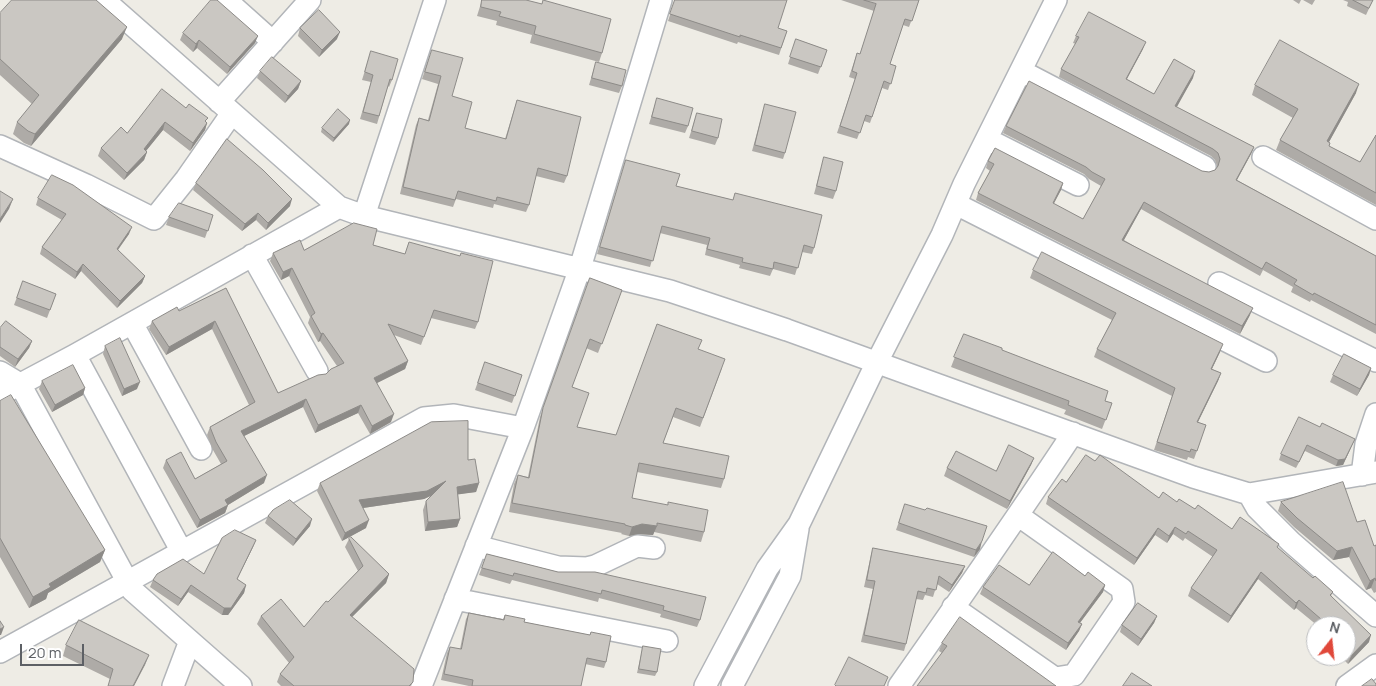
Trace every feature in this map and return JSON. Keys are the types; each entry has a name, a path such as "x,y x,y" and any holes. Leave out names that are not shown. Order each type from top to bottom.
{"street":[{"path":"104,0 339,207 364,216 670,291 877,362 1193,477 1249,494 1369,474 1366,444 1376,414"},
{"path":"226,0 273,42"},
{"path":"0,146 86,185 154,219 186,179 226,107 273,42 310,0"},
{"path":"364,216 435,0"},
{"path":"421,686 523,428 580,268 661,0"},
{"path":"705,686 767,569 799,524 1056,0"},
{"path":"1021,71 1205,167"},
{"path":"987,139 1078,185"},
{"path":"1263,157 1376,218"},
{"path":"956,204 1266,361"},
{"path":"0,395 339,207"},
{"path":"252,255 317,371"},
{"path":"1219,283 1376,361"},
{"path":"132,323 201,449"},
{"path":"75,355 182,552"},
{"path":"0,372 20,384 132,590 241,686"},
{"path":"0,652 424,418 454,415 523,428"},
{"path":"899,686 1019,516 1073,433"},
{"path":"1249,494 1257,508 1291,542 1376,616"},
{"path":"953,607 1055,678 1074,675 1124,602 1122,590 1019,516"},
{"path":"732,686 790,576 799,524"},
{"path":"476,546 558,567 587,568 637,546 654,548"},
{"path":"455,599 667,641"},
{"path":"173,686 190,642"},
{"path":"1347,686 1376,665"}],"building":[{"path":"12,0 96,0 127,27 35,134 17,122 39,95 0,59 0,13"},
{"path":"211,0 217,0 258,36 230,67 199,40 196,44 183,33"},
{"path":"482,0 526,0 542,4 543,0 611,19 602,53 534,34 536,26 499,16 501,12 481,7"},
{"path":"675,0 787,0 778,28 787,31 781,48 670,14"},
{"path":"864,0 919,0 912,21 905,19 890,64 896,66 891,84 884,81 872,117 866,115 860,133 840,126 857,73 852,71 857,53 860,54 876,4"},
{"path":"1353,0 1373,0 1369,8"},
{"path":"319,10 340,32 322,50 300,28"},
{"path":"1089,12 1146,42 1126,79 1154,94 1174,59 1195,71 1175,106 1254,147 1236,180 1376,256 1376,325 1314,293 1313,295 1294,284 1297,280 1266,262 1262,269 1144,202 1122,240 1253,308 1242,326 978,193 994,164 988,161 995,148 1063,183 1053,203 1083,219 1105,179 1086,167 1006,126 1029,81 1202,171 1209,172 1215,170 1218,166 1220,159 1218,153 1213,149 1061,69 1079,37 1076,36"},
{"path":"796,39 827,50 821,67 790,57"},
{"path":"1280,40 1359,84 1327,141 1330,143 1329,146 1360,162 1376,135 1376,193 1280,140 1298,109 1255,85"},
{"path":"432,50 463,58 452,96 472,102 465,128 506,139 517,100 581,117 567,176 538,168 529,205 497,197 496,201 458,191 455,200 403,187 419,118 429,121 441,76 425,72"},
{"path":"371,51 398,59 379,116 363,112 373,75 365,72"},
{"path":"272,57 301,81 288,96 260,71"},
{"path":"596,62 626,70 622,86 592,78"},
{"path":"162,89 186,108 189,104 208,118 205,121 207,123 193,143 165,122 144,149 147,152 127,173 101,148 121,127 127,133"},
{"path":"657,98 693,108 688,126 652,117"},
{"path":"765,104 796,112 785,153 755,145"},
{"path":"338,109 350,120 334,138 322,128"},
{"path":"697,113 722,119 718,138 692,131"},
{"path":"227,139 263,170 292,199 268,223 258,213 245,224 196,183"},
{"path":"824,157 843,162 836,191 817,186"},
{"path":"626,160 680,174 676,186 733,200 735,193 822,215 814,248 804,245 798,268 774,262 773,269 742,262 743,258 707,249 710,238 662,226 653,261 600,247"},
{"path":"52,175 73,185 132,227 117,249 145,276 120,301 83,264 77,272 42,247 66,214 38,198"},
{"path":"0,191 13,199 0,219"},
{"path":"179,203 213,215 208,231 169,217"},
{"path":"354,223 377,229 373,245 405,254 409,242 460,256 461,253 493,261 478,322 434,310 424,337 388,324 408,361 374,378 394,414 372,426 361,405 318,425 306,399 241,431 267,475 225,500 228,505 200,520 166,460 181,452 195,479 227,461 210,427 255,402 215,321 169,347 152,321 177,307 179,311 226,288 278,393 318,375 326,374 331,369 344,363 323,333 321,334 311,316 315,313 292,268 283,272 273,253 300,240 304,250"},
{"path":"1042,252 1223,344 1211,369 1221,373 1197,422 1206,425 1197,451 1191,449 1190,452 1157,442 1175,388 1097,349 1116,313 1033,270"},
{"path":"590,278 622,290 602,344 590,339 572,387 589,393 577,427 616,435 657,324 702,340 698,349 725,359 703,418 676,408 663,443 729,456 724,479 639,463 632,498 668,505 668,502 708,510 704,532 657,523 657,526 642,524 632,527 625,524 512,503 518,475 529,478 543,408"},
{"path":"23,281 56,294 50,310 17,298"},
{"path":"6,321 32,341 18,359 0,347 0,328"},
{"path":"964,334 1108,391 1105,401 1112,403 1106,420 1068,405 1069,401 954,357"},
{"path":"120,338 140,382 124,389 105,346"},
{"path":"1344,354 1371,368 1360,389 1333,375"},
{"path":"485,362 522,375 515,396 478,383"},
{"path":"73,365 85,388 55,405 42,381"},
{"path":"11,395 105,550 49,584 51,587 33,597 0,538 0,401"},
{"path":"1299,417 1320,427 1322,423 1355,439 1345,459 1338,460 1307,445 1299,462 1281,454"},
{"path":"468,421 468,460 475,459 479,483 457,487 460,519 428,522 426,501 446,481 427,491 359,500 369,520 345,533 320,483 431,422"},
{"path":"1009,445 1034,458 1010,501 947,468 956,451 996,471"},
{"path":"1086,455 1095,461 1100,455 1159,498 1163,492 1177,502 1179,499 1195,509 1198,505 1232,529 1240,517 1279,544 1277,547 1313,578 1315,576 1333,592 1330,595 1352,616 1317,616 1299,600 1296,603 1261,572 1231,616 1191,588 1217,550 1188,531 1186,534 1175,527 1169,536 1158,528 1137,558 1048,497 1062,479 1066,482"},
{"path":"1343,482 1357,522 1365,520 1374,546 1376,545 1376,581 1375,578 1370,581 1352,547 1337,551 1297,518 1281,502"},
{"path":"290,500 312,519 296,539 268,516 273,510"},
{"path":"905,504 925,510 927,508 987,526 982,541 976,550 899,523"},
{"path":"235,530 256,540 237,579 246,585 231,608 224,608 191,585 181,599 153,580 157,574 183,559 204,574 222,538"},
{"path":"351,537 389,574 350,615 414,669 413,682 409,686 294,686 280,674 294,657 261,616 281,599 304,627 326,601 328,602 363,566 349,539"},
{"path":"873,548 965,566 952,585 939,576 936,590 927,588 926,593 918,591 906,644 864,635 875,581 867,580"},
{"path":"1053,552 1085,576 1088,572 1105,585 1078,622 1082,624 1068,643 983,587 999,565 1029,585"},
{"path":"487,554 558,572 595,572 706,597 700,620 663,610 664,606 602,590 601,594 514,573 513,576 482,568"},
{"path":"1138,603 1157,616 1141,639 1122,625"},
{"path":"469,613 504,620 505,615 525,619 524,622 590,635 591,632 611,636 606,662 587,658 581,686 472,686 473,680 444,674 450,647 461,649"},
{"path":"960,617 1056,686 917,686 947,646 942,643"},
{"path":"79,620 149,655 133,686 108,686 113,669 66,645"},
{"path":"1356,620 1371,635 1356,651"},
{"path":"0,621 4,627 0,629"},
{"path":"643,646 661,649 657,672 639,669"},
{"path":"849,657 888,677 884,686 836,686"},
{"path":"1132,673 1152,686 1123,686"},
{"path":"1372,679 1376,686 1362,686"}]}
